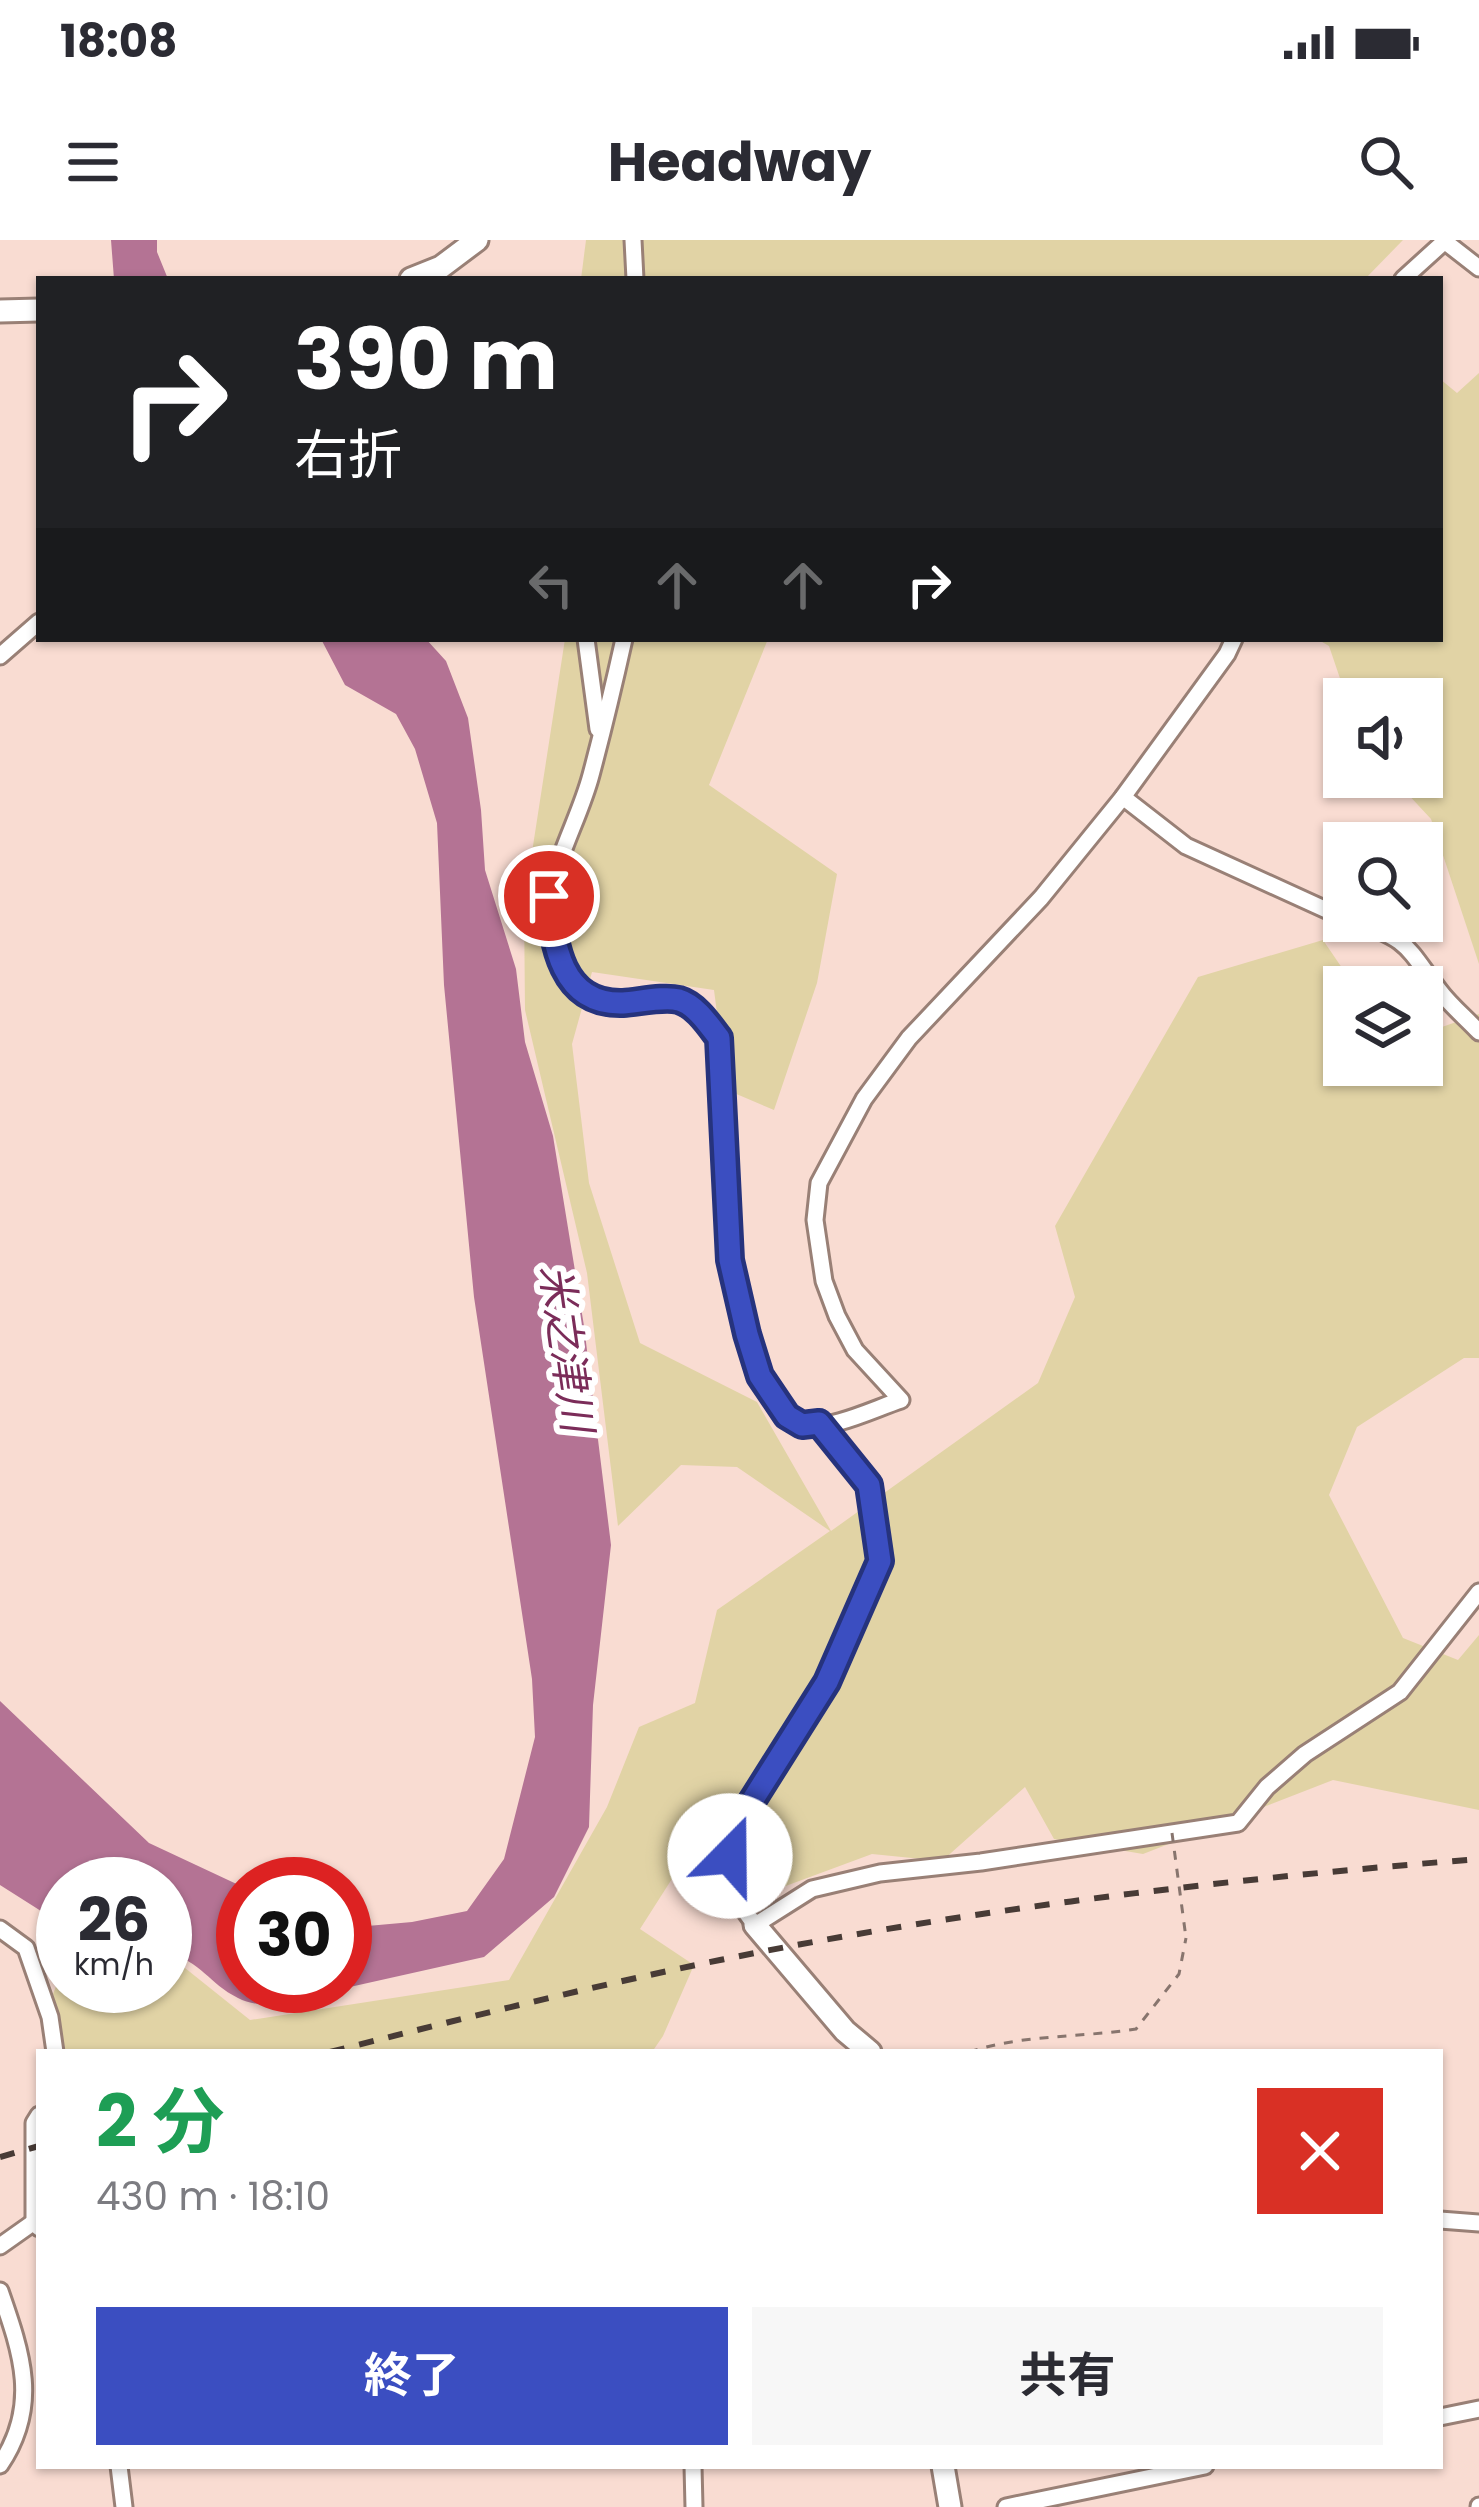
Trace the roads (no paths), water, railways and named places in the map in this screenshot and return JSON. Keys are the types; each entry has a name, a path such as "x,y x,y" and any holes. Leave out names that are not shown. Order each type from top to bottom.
{"street":[{"path":"418,276 441,267 477,240"},
{"path":"633,240 635,276"},
{"path":"1405,276 1444,241 1479,268"},
{"path":"0,311 36,310"},
{"path":"0,656 36,625"},
{"path":"586,642 599,738"},
{"path":"623,642 590,780 558,857 549,896 553,946 567,979 585,994 609,1003 680,1000 719,1038 730,1260 760,1376 787,1416 802,1425 901,1400 855,1350 824,1281 814,1220 819,1183 834,1150 909,1038 1041,898 1123,797 1233,642"},
{"path":"1123,797 1186,846 1323,908"},
{"path":"1402,942 1479,1032"},
{"path":"819,1423 869,1485 880,1561 827,1682 735,1828 724,1884 845,2031 866,2049"},
{"path":"754,1925 812,1889 880,1873 1238,1823 1267,1787 1305,1754 1400,1692 1479,1592"},
{"path":"0,1929 26,1948 50,2017 55,2049"},
{"path":"0,2246 36,2225 36,2120"},
{"path":"1443,2220 1479,2223"},
{"path":"0,2291 20,2348 24,2396 22,2424 0,2465"},
{"path":"1443,2416 1479,2409"},
{"path":"119,2469 124,2507"},
{"path":"693,2469 694,2507"},
{"path":"944,2469 950,2507"},
{"path":"1006,2507 1190,2469"}],"water":[{"path":"111,240 157,240 167,276 114,276"},
{"name":"米之津川","path":"323,642 429,642 446,661 468,718 485,870 516,969 525,1042 553,1136 584,1326 611,1545 593,1705 589,1827 554,1897 484,1957 372,1982 372,1926 467,1911 504,1859 535,1737 532,1679 474,1297 444,985 437,823 415,749 396,714 345,685"},
{"path":"0,1701 149,1843 179,1857 36,1857 36,1908 0,1885"},
{"path":"192,1863 216,1874 216,1983 192,1964"}],"railway":[{"path":"342,2049 671,1970 908,1926 1193,1886 1479,1859"},
{"path":"0,2157 36,2147"}]}
